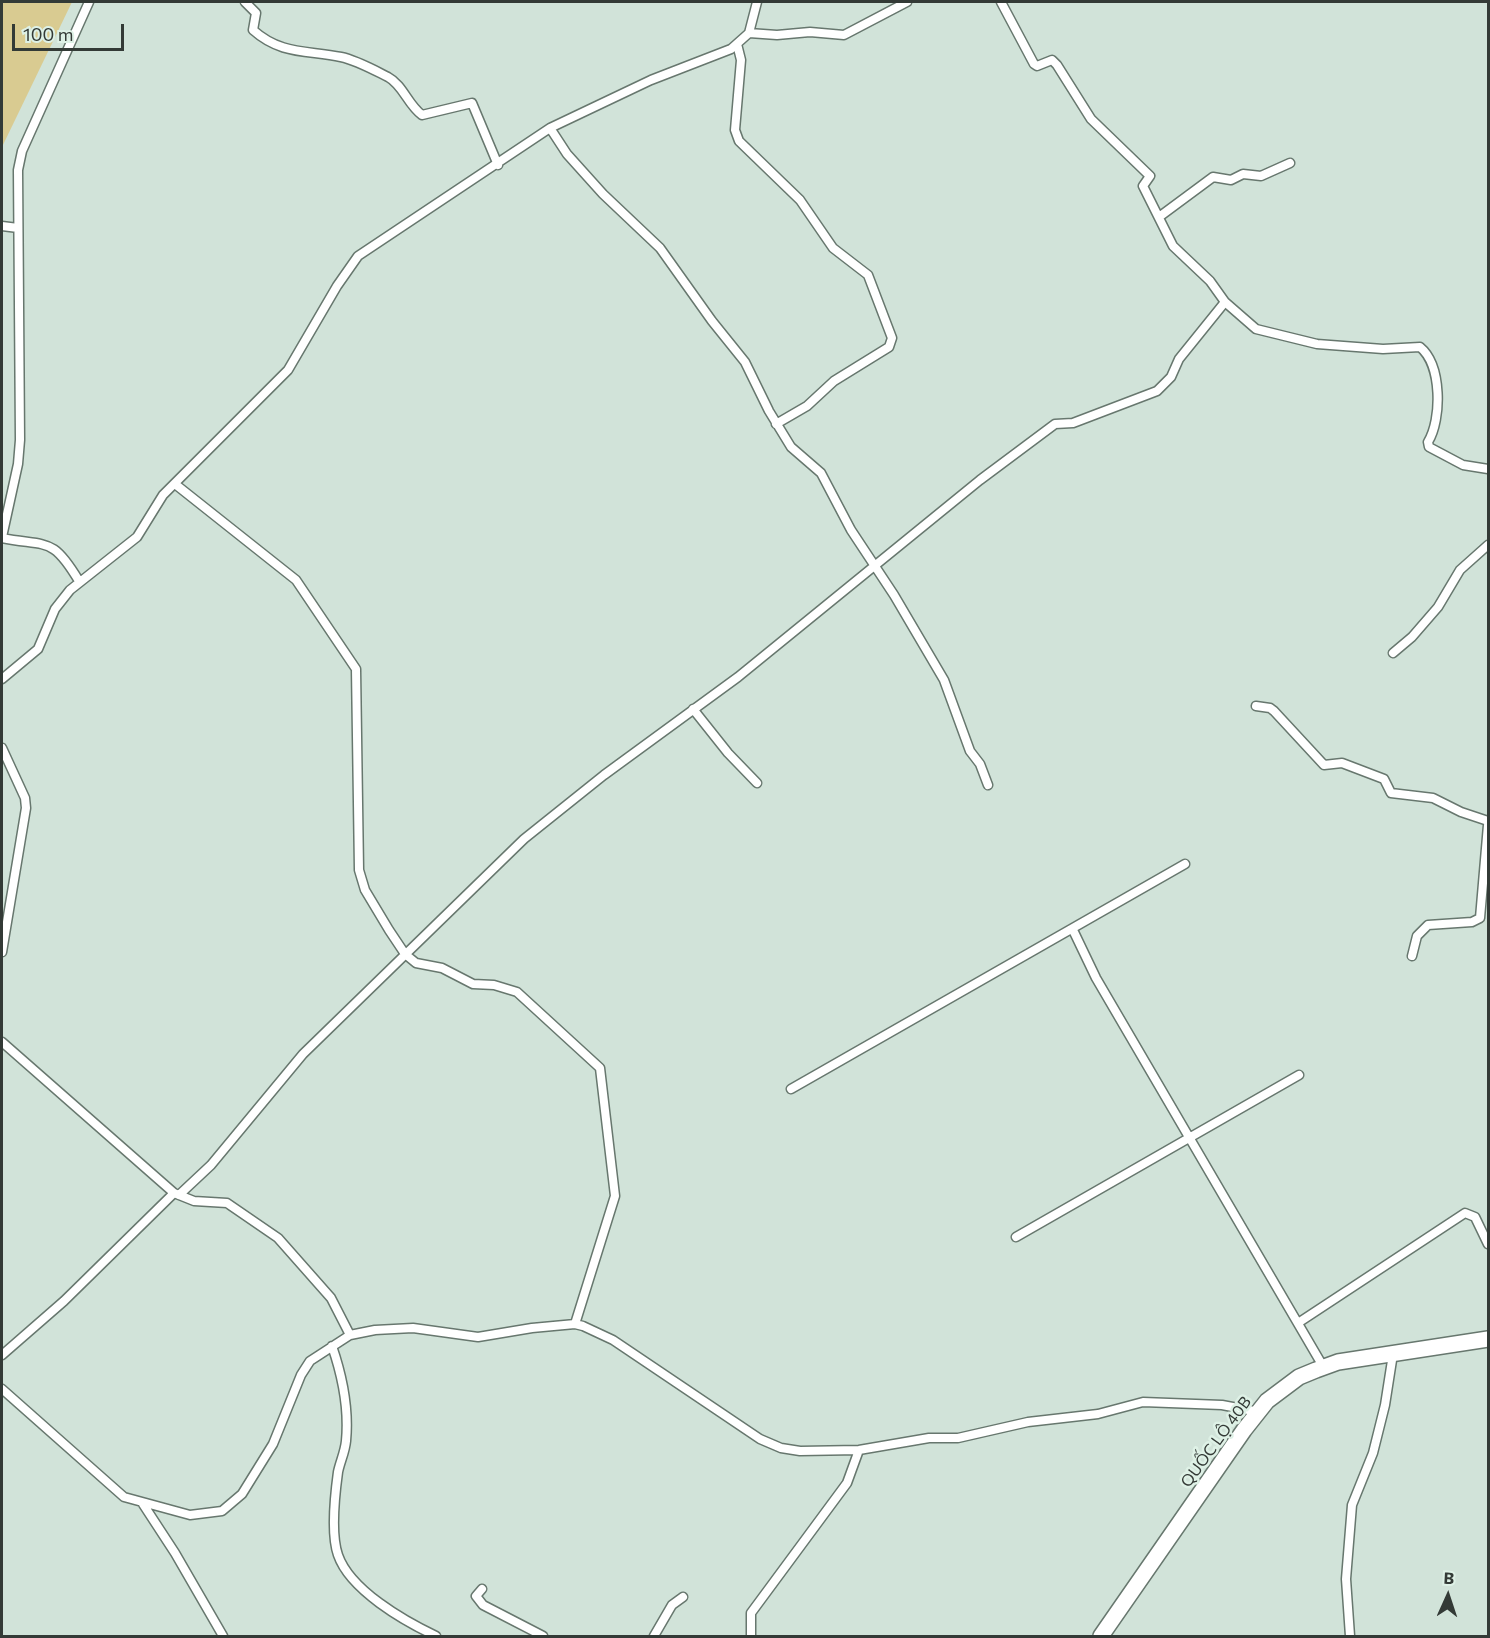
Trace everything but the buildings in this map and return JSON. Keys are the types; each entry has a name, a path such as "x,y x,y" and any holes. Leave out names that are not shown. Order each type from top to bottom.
{"highway":[{"name":"QUỐC LỘ 40B","path":"1101,1636 1259,1412 1268,1401 1299,1377 1338,1362 1488,1339"}],"street":[{"path":"79,581 63,556 52,546 2,538 18,464 20,440 18,170 22,151 89,2"},
{"path":"245,2 256,13 253,30 272,44 286,49 347,58 387,76 397,84 422,116 472,103 498,165"},
{"path":"2,679 38,649 55,609 79,581 137,537 158,501 288,370 337,286 358,256 550,129 651,80 718,56 737,44 749,33 757,2"},
{"path":"749,33 777,35 810,32 844,35 907,2"},
{"path":"1001,2 1034,64 1037,66 1052,60 1057,64 1091,119 1150,176 1143,186 1173,246 1210,281 1225,302 1256,329 1269,334 1317,344 1347,347 1420,347 1428,359 1438,393 1436,426 1428,442 1429,447 1463,465 1488,469"},
{"path":"737,44 741,60 735,130 739,141 800,200 833,248 868,275 892,338 889,347 834,381 807,406 776,424"},
{"path":"550,129 567,154 603,194 660,248 712,321 745,362 776,424 791,447 821,472 851,530 944,680 970,752 980,764 988,785"},
{"path":"1159,217 1213,177 1231,180 1243,174 1261,176 1290,163"},
{"path":"2,226 18,228"},
{"path":"2,1355 64,1301 176,1194 211,1165 303,1054 524,839 738,677 980,480 1055,424 1073,423 1157,391 1171,377 1179,359 1225,302"},
{"path":"175,484 296,580 356,669 358,870 365,890 405,954 419,965 442,968 473,984 494,985 517,992 600,1068 615,1196 575,1324"},
{"path":"1393,653 1412,637 1442,602 1460,570 1488,545"},
{"path":"1256,706 1274,711 1324,765 1347,764 1384,779 1391,793 1433,798 1488,823 1480,918 1472,922 1428,925 1417,936 1412,956"},
{"path":"693,709 728,753 757,783"},
{"path":"2,748 26,804 2,952"},
{"path":"791,1089 1185,864"},
{"path":"1072,930 1096,978 1324,1368"},
{"path":"2,1042 176,1194 194,1201 227,1203 278,1238 331,1298 350,1335"},
{"path":"1016,1237 1299,1075"},
{"path":"1298,1323 1465,1213 1475,1216 1488,1244"},
{"path":"2,1389 117,1492 143,1504 190,1515 212,1514 228,1508 242,1494 265,1458 305,1368 316,1356 350,1335 375,1330 413,1328 478,1337 575,1324 613,1340 734,1423 771,1445 800,1451 859,1450 929,1438 958,1438 1028,1422 1098,1414 1143,1402 1222,1405 1259,1412"},
{"path":"332,1346 339,1366 346,1425 336,1497 337,1553 343,1566 364,1589 404,1620 436,1636"},
{"path":"1350,1636 1346,1579 1352,1505 1373,1453 1385,1405 1393,1354"},
{"path":"752,1636 751,1613 847,1483 859,1450"},
{"path":"143,1504 175,1552 223,1636"},
{"path":"482,1589 476,1596 483,1605 543,1636"},
{"path":"654,1636 672,1605 683,1598"}],"shaded area":[{"path":"2,2 72,2 2,147"}]}
